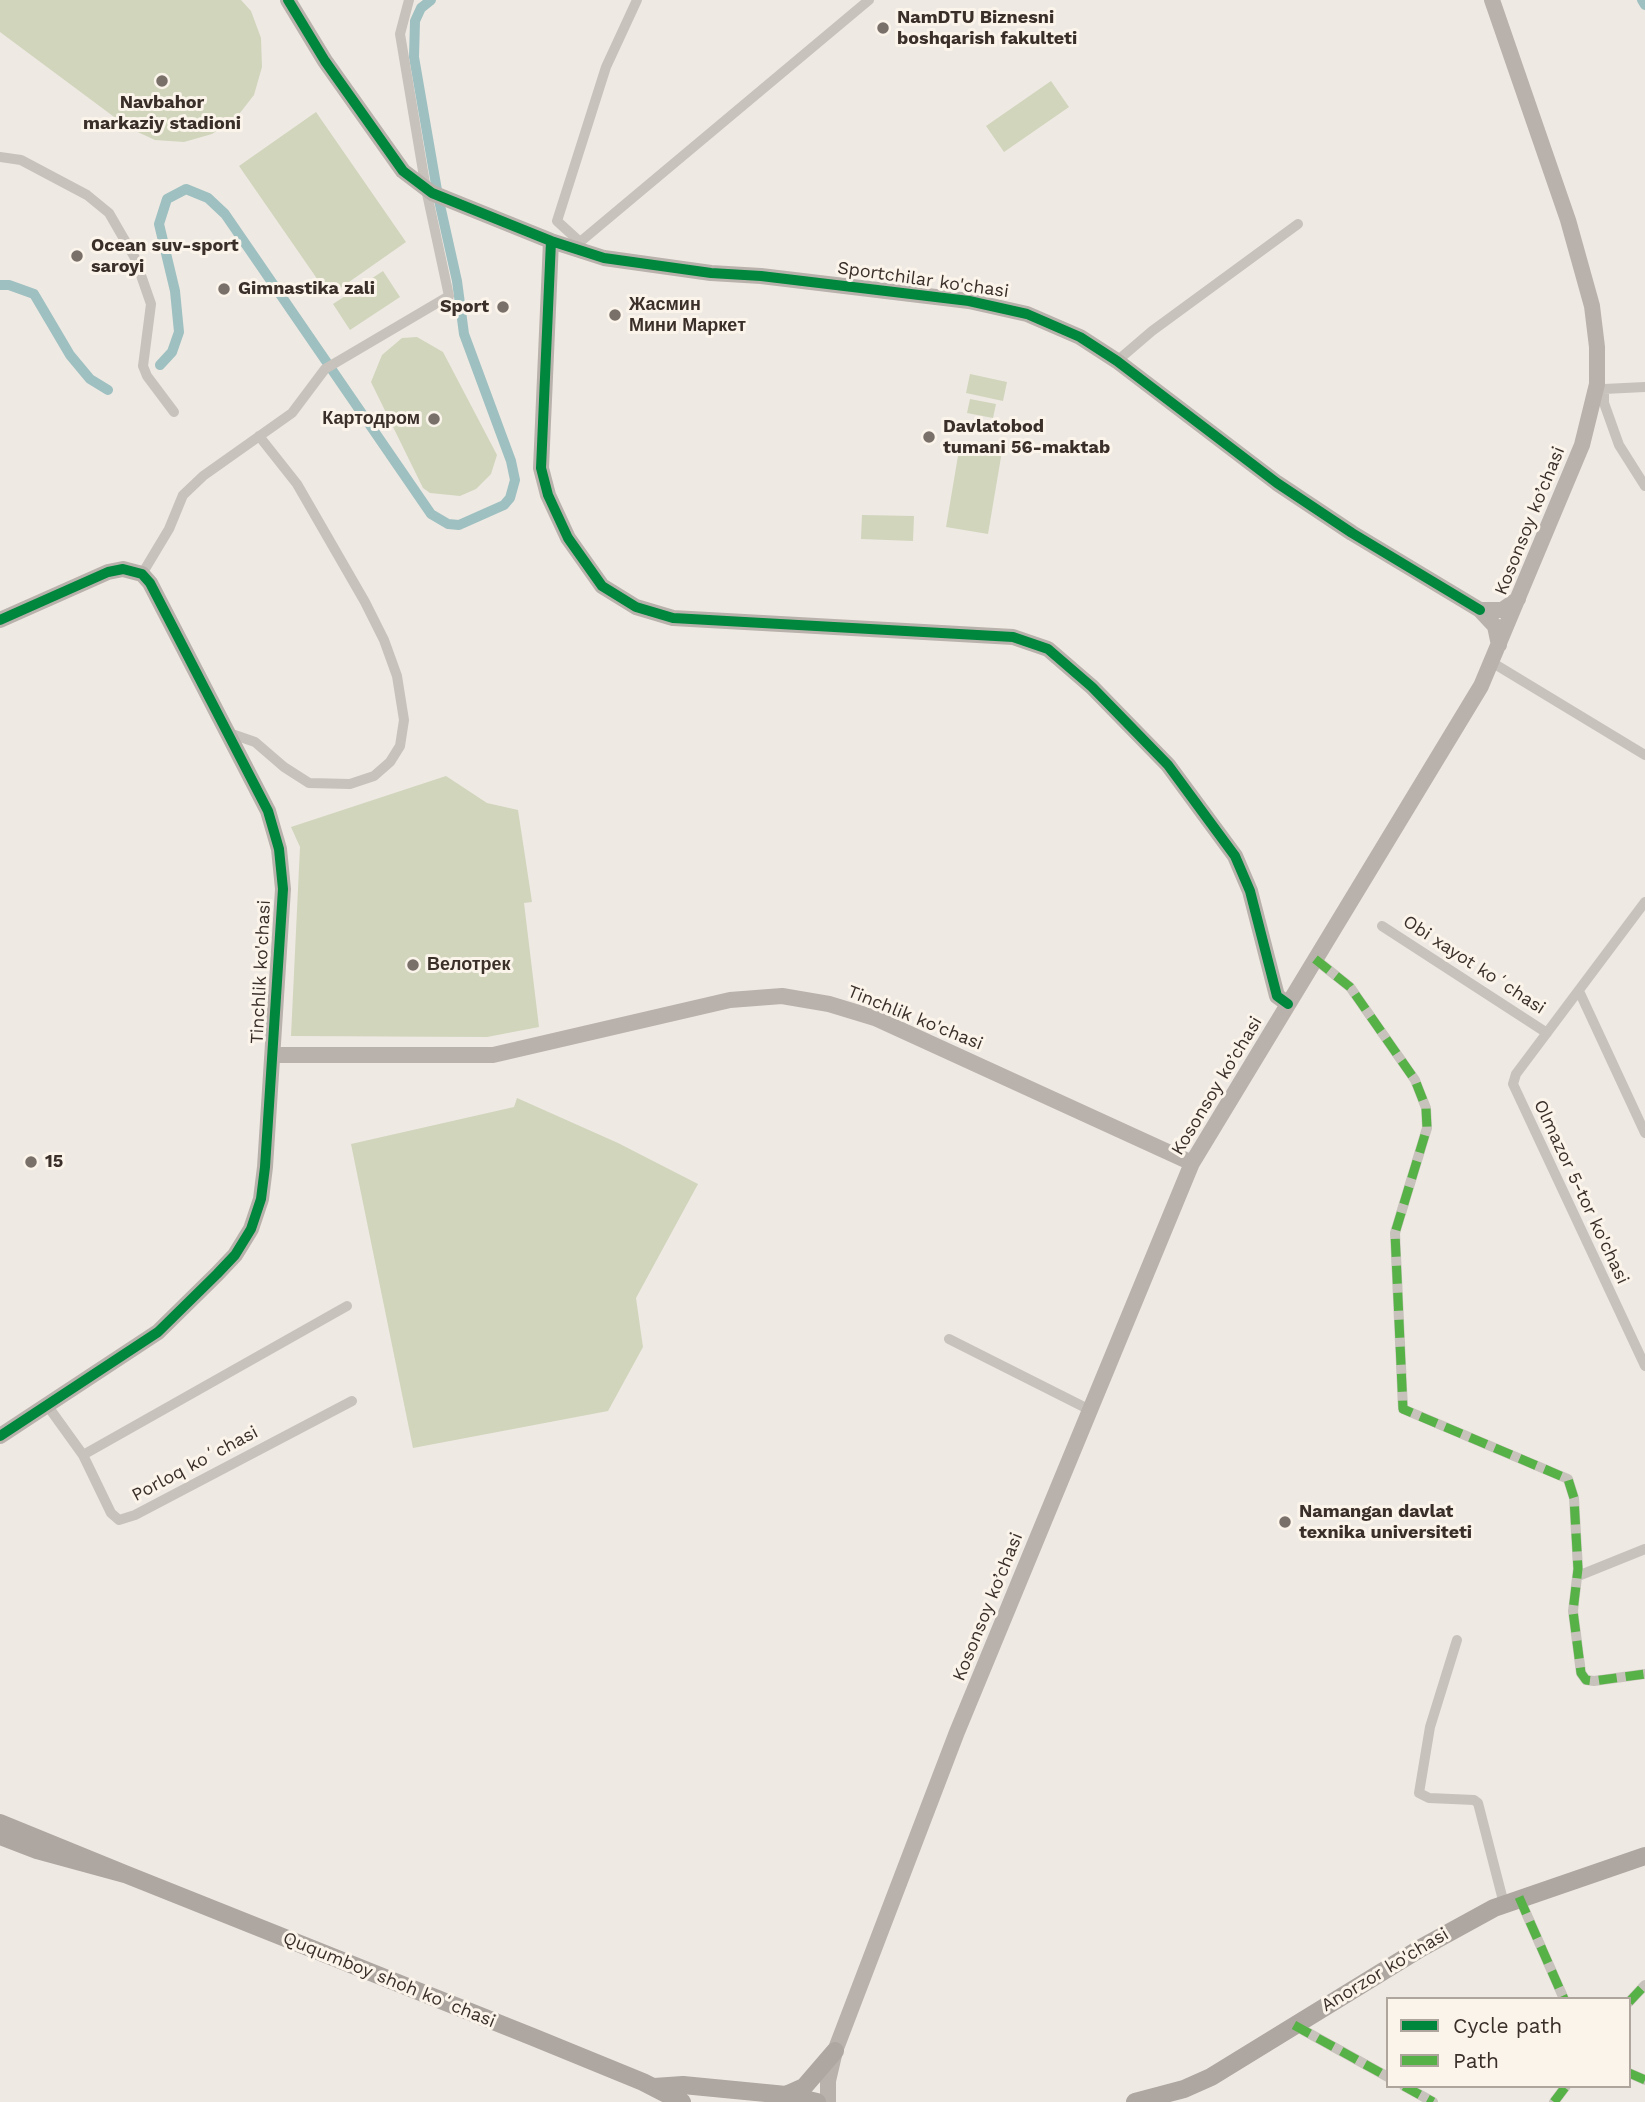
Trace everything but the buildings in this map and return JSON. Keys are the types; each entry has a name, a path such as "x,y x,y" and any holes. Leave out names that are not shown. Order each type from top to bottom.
{"main road":[{"name":"Ququmboy shoh koʻchasi","path":"0,1823 653,2087 682,2102"},
{"name":"Ququmboy shoh koʻchasi","path":"0,1836 37,1850 125,1874"},
{"name":"Anorzor ko'chasi","path":"1135,2102 1204,2080 1421,1948 1512,1901 1645,1856"},
{"path":"786,2095 804,2087 835,2051"},
{"path":"653,2087 683,2085 713,2096 786,2095 807,2097 817,2102"}],"street":[{"name":"Sportchilar ko'chasi","path":"288,0 310,39 403,171 429,191 551,241 576,245 604,258 711,273 857,283 969,301 1027,314 1080,337 1117,361 1277,483 1352,533 1480,610"},
{"path":"0,621 108,572 123,569 142,574 170,529 183,495 203,476 301,404 320,373 449,296 400,34 409,0"},
{"path":"637,0 606,67 556,221 576,245 869,0"},
{"name":"Kosonsoy ko’chasi","path":"828,2102 828,2081 835,2051 957,1732 1192,1163 1464,716 1493,663 1576,464 1601,387 1597,335 1585,279 1492,0"},
{"path":"0,157 21,160 87,195 109,213 135,258 151,304 143,366 174,411"},
{"path":"1117,361 1152,331 1298,225"},
{"path":"551,241 541,468 548,495 568,538 602,586 636,607 673,618 1013,637 1048,649 1092,687 1168,765 1235,856 1250,891 1277,996 1288,1004"},
{"path":"1645,387 1601,387 1604,404 1619,445 1645,486"},
{"path":"229,733 256,742 284,767 309,783 350,784 374,776 390,762 400,746 404,720 397,676 374,621 297,484 258,436"},
{"name":"Tinchlik ko'chasi","path":"0,1436 158,1332 217,1274 243,1242 254,1222 262,1191 283,889 279,849 268,811 150,583 142,574"},
{"path":"1480,610 1502,610 1520,597"},
{"path":"1480,610 1495,626 1499,645"},
{"path":"1493,663 1645,755"},
{"name":"Olmazor 5-tor ko'chasi","path":"1645,903 1516,1074 1513,1084 1642,1353 1645,1366"},
{"name":"Obi xayot koʻchasi","path":"1382,926 1547,1033"},
{"path":"1315,959 1350,987 1415,1080 1426,1108 1427,1128 1395,1233 1403,1409 1568,1479 1574,1498 1578,1576 1573,1611 1582,1676 1594,1681 1645,1674"},
{"path":"1579,991 1645,1133"},
{"name":"Tinchlik ko'chasi","path":"273,1055 492,1055 730,1000 782,996 828,1004 875,1018 1192,1163"},
{"path":"83,1455 347,1306"},
{"path":"949,1339 1090,1410"},
{"name":"Porloq koʻchasi","path":"47,1405 83,1455 106,1504 119,1520 135,1515 352,1401"},
{"path":"1578,1576 1645,1549"},
{"path":"1457,1640 1430,1727 1419,1793 1429,1798 1474,1800 1478,1803 1512,1901 1563,1997"},
{"path":"1631,2000 1645,1985"},
{"path":"1294,2025 1386,2076"},
{"path":"1408,2088 1433,2102"}],"green space":[{"name":"Navbahor markaziy stadioni","path":"0,0 241,0 251,11 261,38 262,67 254,95 236,118 212,134 184,142 155,140 129,128 0,32"},
{"path":"1051,81 1069,107 1004,152 986,126"},
{"path":"316,112 406,242 329,296 239,166"},
{"path":"383,271 400,297 350,330 333,304"},
{"name":"Картодром","path":"417,337 443,352 497,455 491,474 476,489 460,496 430,493 423,488 371,382 382,355 402,338"},
{"path":"970,374 1007,382 1003,401 966,393"},
{"path":"970,399 996,404 993,418 967,413"},
{"path":"960,444 1002,451 988,534 946,527"},
{"path":"862,515 914,516 913,541 861,539"},
{"name":"Велотрек","path":"446,776 487,803 518,810 532,902 524,903 539,1027 487,1037 291,1036 300,847 291,827"},
{"path":"517,1098 618,1143 698,1184 636,1298 643,1347 608,1411 413,1448 351,1144 514,1107"}],"waterway":[{"path":"160,365 172,352 179,332 175,291 159,224 167,199 186,189 208,198 225,214 431,514 448,524 459,525 504,505 510,498 515,480 511,461 464,334 457,281 438,196 414,57 415,21 421,8 431,0"},
{"path":"1642,0 1645,5"},
{"path":"0,285 9,285 34,294 70,355 90,379 108,390"}],"marked path":[{"path":"1315,959 1350,987 1415,1080 1426,1108 1427,1128 1395,1233 1403,1409 1568,1479 1574,1498 1578,1569 1573,1611 1581,1673 1586,1680 1594,1681 1645,1674"},
{"path":"1519,1897 1563,1997"},
{"path":"1631,2000 1645,1985"},
{"path":"1294,2025 1386,2076"},
{"path":"1631,2074 1645,2080"},
{"path":"1408,2088 1433,2102"},
{"path":"1554,2102 1564,2088"}],"cycle path":[{"path":"288,0 325,61 403,171 432,193 551,241 604,258 711,273 761,276 969,301 1027,314 1080,337 1117,361 1277,483 1352,533 1480,610"},
{"path":"551,241 541,468 548,495 568,538 602,586 636,607 673,618 1013,637 1048,649 1092,687 1168,765 1235,856 1250,891 1277,996 1288,1004"},
{"path":"0,620 108,572 123,569 142,574 150,583 268,811 279,849 283,889 265,1167 261,1199 251,1229 235,1255 158,1332 0,1436"}],"place":[{"name":"NamDTU Biznesni boshqarish fakulteti","path":"883,28"},
{"name":"Navbahor markaziy stadioni","path":"162,81"},
{"name":"Ocean suv-sport saroyi","path":"77,256"},
{"name":"Gimnastika zali","path":"224,289"},
{"name":"Sport","path":"503,307"},
{"name":"Жасмин Мини Маркет","path":"615,315"},
{"name":"Картодром","path":"434,419"},
{"name":"Davlatobod tumani 56-maktab","path":"929,437"},
{"name":"Велотрек","path":"413,965"},
{"name":"15","path":"31,1162"},
{"name":"Namangan davlat texnika universiteti","path":"1285,1522"}]}
